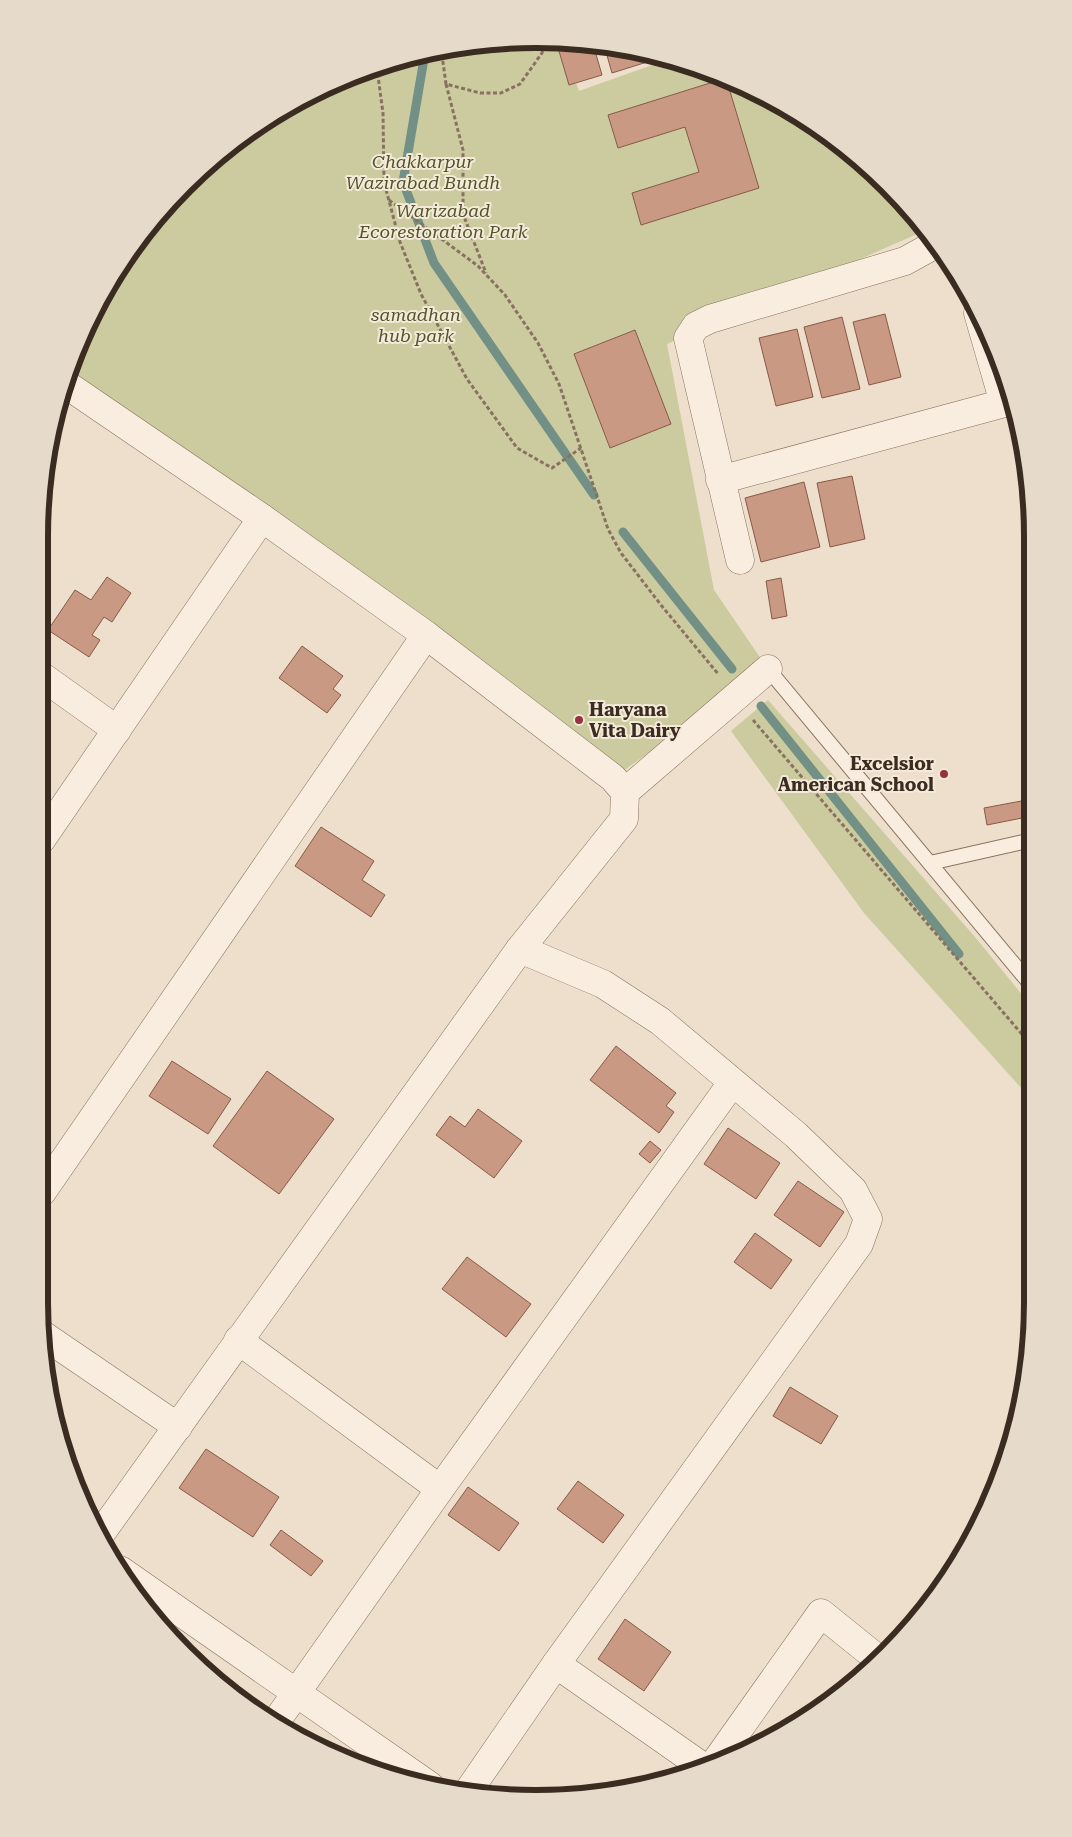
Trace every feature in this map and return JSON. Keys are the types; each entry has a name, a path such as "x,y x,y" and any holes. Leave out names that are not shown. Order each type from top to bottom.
{"street":[{"path":"740,560 688,338 696,326 710,319 905,261 930,247"},
{"path":"70,388 262,518 426,635 612,778 625,792 624,819 520,950 104,1529"},
{"path":"720,480 1006,403"},
{"path":"48,830 262,518"},
{"path":"48,1183 426,635"},
{"path":"625,792 768,669"},
{"path":"48,681 117,730"},
{"path":"472,1785 556,1664 859,1244 868,1220 853,1190 796,1134 732,1083 660,1021 603,984 520,950"},
{"path":"280,1716 440,1489 732,1083"},
{"path":"50,1340 178,1427"},
{"path":"238,1340 440,1489"},
{"path":"137,1582 412,1773"},
{"path":"722,1752 820,1613 872,1654"},
{"path":"556,1664 697,1763"}],"lane":[{"path":"768,669 1024,976"},
{"path":"930,864 1024,842"}],"path":[{"path":"446,84 480,94 501,93 520,84 542,54 544,48"},
{"path":"442,57 446,84 463,150 464,214 487,276"},
{"path":"378,73 383,113 384,182 400,242 421,294 467,379 517,448 552,468 581,448"},
{"path":"389,200 478,266 505,295 538,343 558,384 608,529 622,553 661,605 724,681"},
{"path":"749,714 1024,1037"}],"green space":[{"name":"samadhan hub park","path":"536,48 564,49 579,91 658,63 693,73 752,98 780,113 833,148 881,191 919,233 667,344 714,590 768,669 613,778 72,381 98,320 113,292 148,239 191,191 239,148 292,113 320,98 379,73 441,57 472,52"},
{"path":"768,700 975,937 1024,997 1024,1091 864,913 731,731"}],"building":[{"path":"558,49 595,52 602,75 569,85"},
{"path":"606,53 650,61 612,73"},
{"path":"715,82 729,88 759,188 641,225 632,193 699,172 685,127 618,148 608,115"},
{"path":"885,314 901,377 869,385 853,322"},
{"path":"842,317 860,389 822,398 804,327"},
{"path":"797,329 813,397 776,406 759,338"},
{"path":"635,330 671,424 610,448 574,354"},
{"path":"852,476 865,539 830,547 817,483"},
{"path":"804,482 820,547 761,562 745,498"},
{"path":"107,577 131,593 112,622 104,617 92,635 100,640 89,657 48,630 75,590 91,600"},
{"path":"781,578 787,616 772,619 766,581"},
{"path":"302,646 343,676 333,689 341,695 327,713 279,678"},
{"path":"1024,800 1024,818 987,825 984,808"},
{"path":"321,827 374,861 362,880 385,895 371,917 295,866"},
{"path":"616,1046 676,1093 666,1106 674,1112 659,1133 590,1080"},
{"path":"172,1061 231,1099 208,1134 149,1096"},
{"path":"267,1071 334,1119 279,1194 213,1146"},
{"path":"478,1109 522,1141 494,1178 436,1135 450,1116 465,1127"},
{"path":"728,1128 780,1163 756,1199 704,1164"},
{"path":"650,1141 661,1150 650,1163 639,1154"},
{"path":"798,1181 844,1212 820,1247 774,1215"},
{"path":"755,1233 792,1260 771,1289 734,1262"},
{"path":"467,1257 531,1304 506,1337 442,1289"},
{"path":"790,1387 838,1416 821,1444 773,1416"},
{"path":"206,1449 279,1497 253,1537 179,1488"},
{"path":"578,1481 624,1515 603,1543 557,1509"},
{"path":"468,1487 519,1523 499,1551 448,1515"},
{"path":"281,1530 323,1561 311,1576 270,1545"},
{"path":"625,1619 671,1652 644,1691 598,1659"}],"waterway":[{"path":"424,61 403,182 434,263 594,495"},
{"path":"623,532 732,669"},
{"path":"761,706 959,954"}],"place":[{"name":"Haryana Vita Dairy","path":"579,720"},
{"name":"Excelsior American School","path":"944,774"}],"park label":[{"name":"Chakkarpur Wazirabad Bundh","path":"423,172"},
{"name":"Warizabad Ecorestoration Park","path":"443,221"}]}
